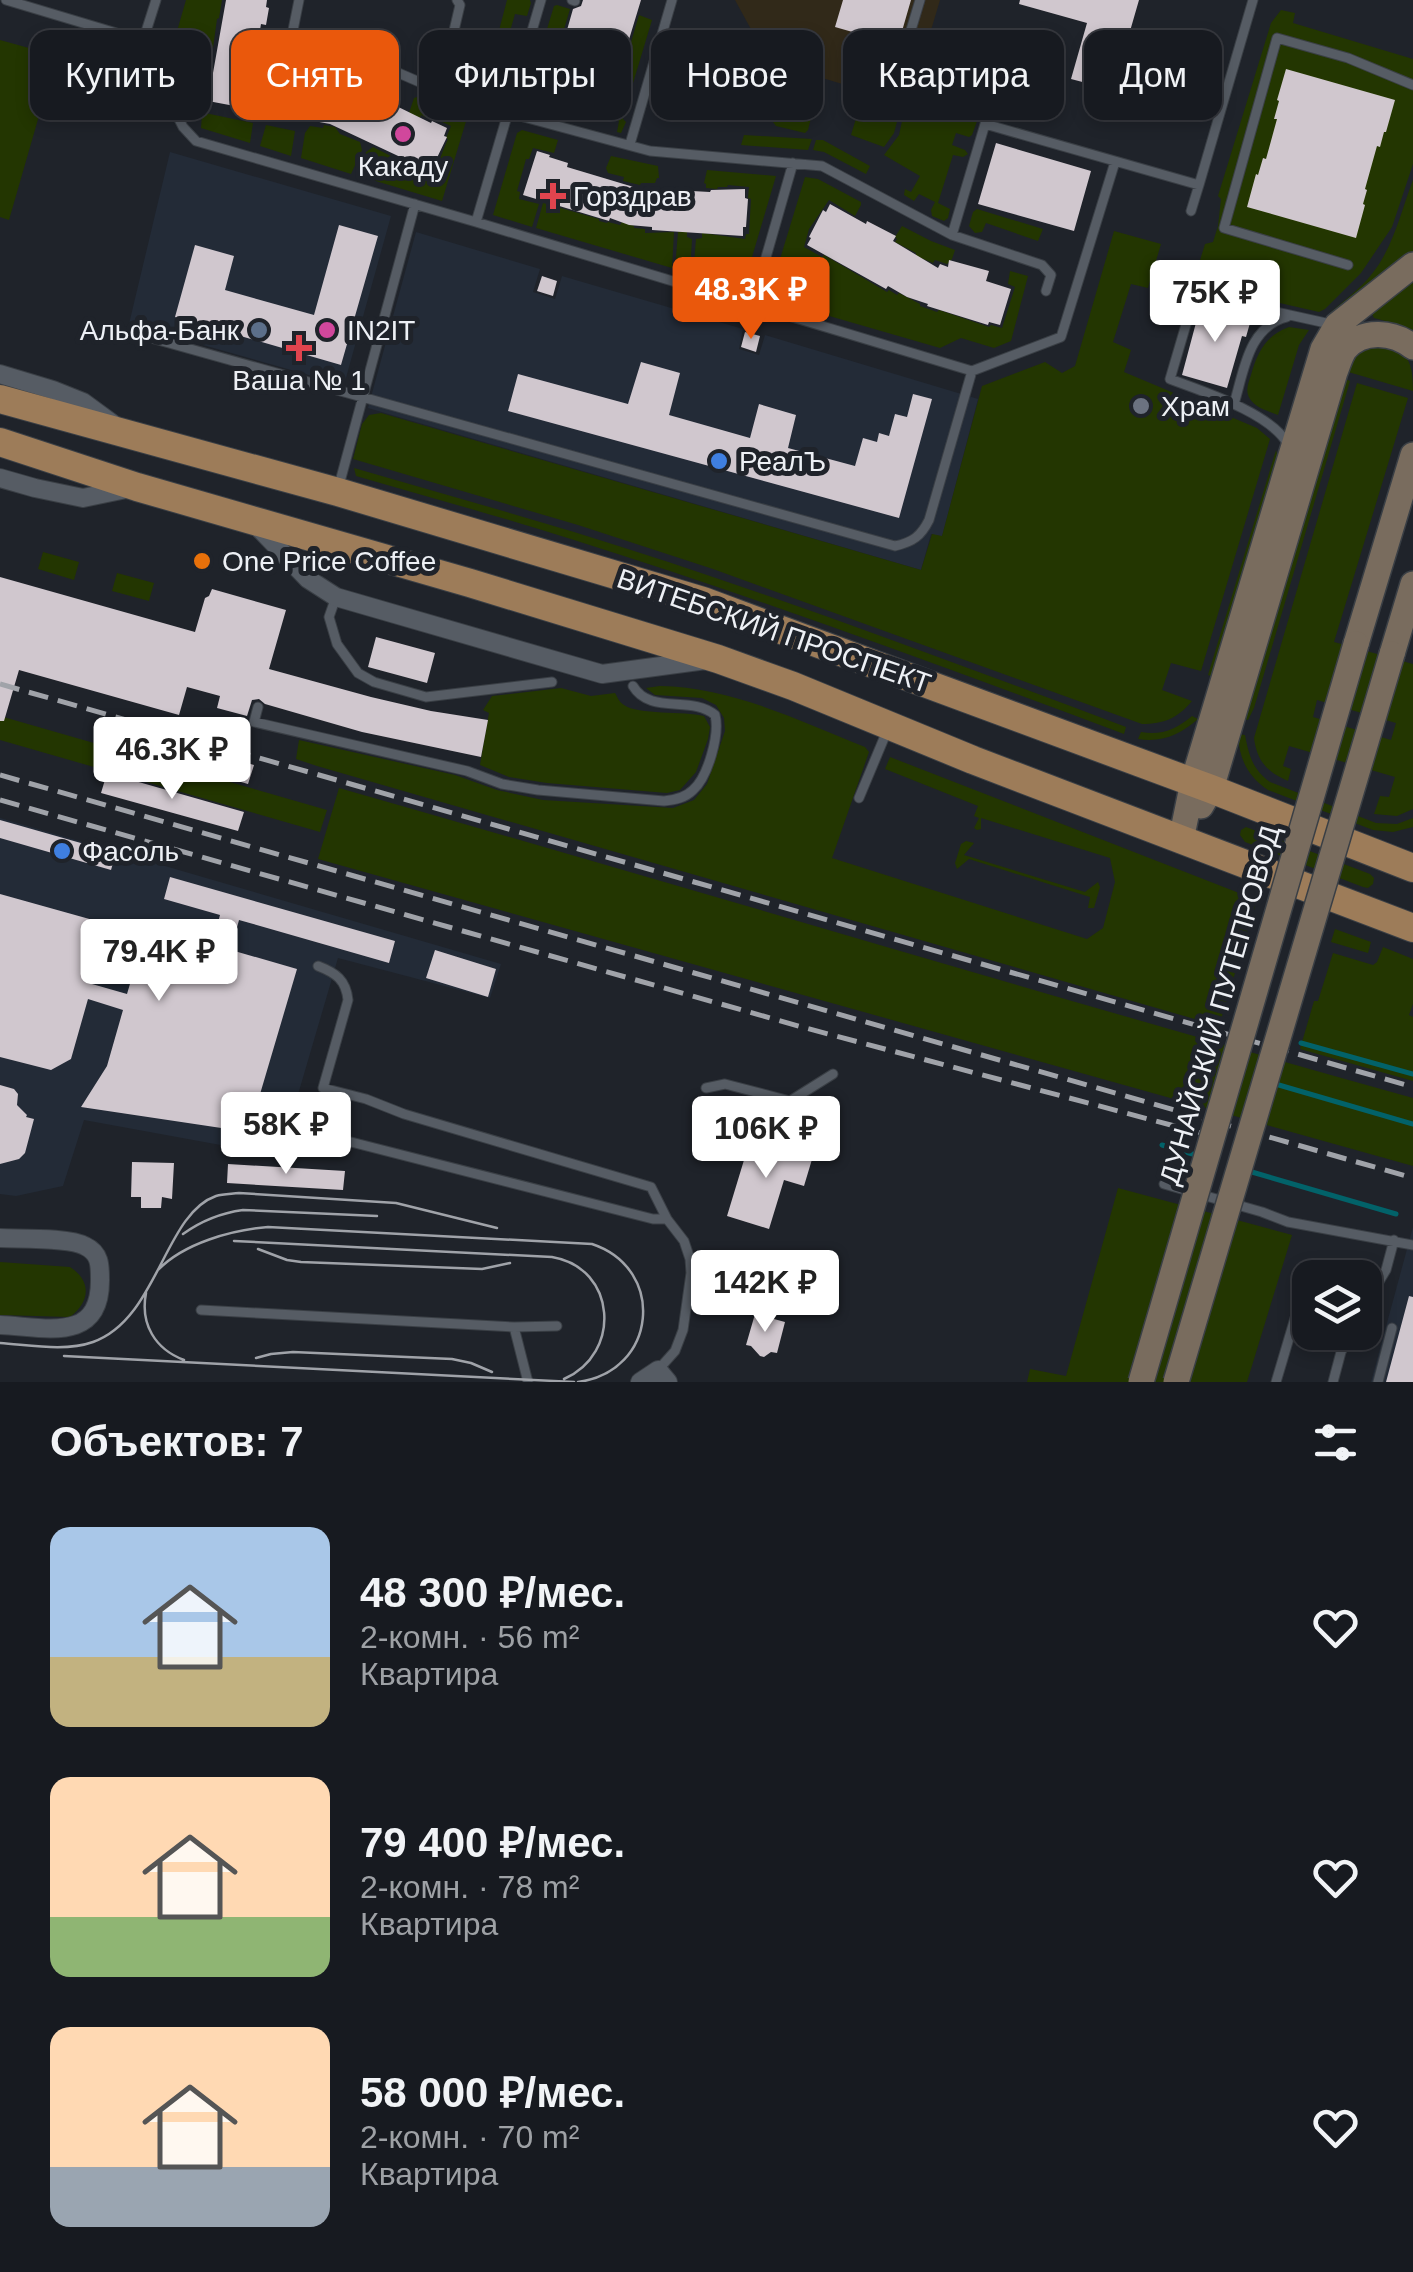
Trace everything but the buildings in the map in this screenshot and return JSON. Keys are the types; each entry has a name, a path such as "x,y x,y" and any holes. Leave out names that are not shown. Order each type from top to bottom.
{"main road":[{"path":"1202,786 1323,350 1337,325 1413,265"},
{"path":"1181,840 1342,354 1356,341 1375,334 1393,336 1413,347"},
{"name":"ВИТЕБСКИЙ ПРОСПЕКТ","path":"0,399 338,492 703,601 1413,868"},
{"name":"ВИТЕБСКИЙ ПРОСПЕКТ","path":"0,442 136,487 718,659 1413,928"},
{"name":"ДУНАЙСКИЙ ПУТЕПРОВОД","path":"1140,1382 1413,455"},
{"path":"1176,1382 1413,584"}],"street":[{"name":"ВИТЕБСКИЙ ПРОСПЕКТ","path":"0,374 83,402 122,431"},
{"name":"ВИТЕБСКИЙ ПРОСПЕКТ","path":"0,478 83,498 136,487"},
{"path":"253,522 308,578 336,597 602,674 718,659"},
{"path":"0,1238 83,1245 96,1255 100,1264 100,1289 97,1308 80,1324 0,1324"},
{"path":"640,1382 663,1376"}],"lane":[{"path":"6,0 106,30"},
{"path":"146,30 156,0"},
{"path":"299,0 292,35 300,46 373,62 419,81"},
{"path":"454,30 460,5 457,0"},
{"path":"533,30 542,0"},
{"path":"630,144 672,0"},
{"path":"912,30 920,0"},
{"path":"1191,211 1253,0"},
{"path":"1348,265 1224,228 1277,38 1348,58 1413,85"},
{"path":"179,120 196,142 972,370 1062,337 1115,162"},
{"path":"476,222 506,120"},
{"path":"532,120 650,151 822,166 952,235 1042,265 1052,275 1046,291"},
{"path":"952,235 986,120"},
{"path":"985,124 1199,185"},
{"path":"752,306 793,163"},
{"path":"338,492 416,204"},
{"path":"1292,452 1276,430 1234,404 1170,379 1195,294 1337,325"},
{"path":"1234,404 1252,343 1267,326 1289,316"},
{"path":"144,336 895,546 914,540 923,532 972,370"},
{"path":"336,597 329,617 337,644 358,673 374,682 426,697 552,682"},
{"path":"258,707 254,722 467,771 502,784 676,800 700,782 717,733 715,715 700,706 652,701 640,696 633,686"},
{"path":"859,798 890,724"},
{"path":"318,966 342,979 348,1000 323,1088 650,1186 684,1241 691,1272 683,1330 663,1376"},
{"path":"706,1088 725,1084 790,1101 833,1074"},
{"path":"351,1142 653,1219 667,1219"},
{"path":"1164,1184 1288,1222 1413,1245"},
{"path":"1382,1277 1394,1240"},
{"path":"201,1310 514,1328 557,1326"},
{"path":"514,1328 528,1382"},
{"path":"1276,1382 1292,1328"},
{"path":"1378,1382 1392,1328"},
{"path":"1333,1382 1342,1350"}],"shaded area":[{"path":"735,0 940,0 931,30 843,30 843,84 823,78 823,30 751,30"},
{"name":"IN2IT","path":"170,152 391,216 344,385 129,324"},
{"name":"IN2IT","path":"416,232 540,269 533,292 555,299 562,276 743,329 739,349 759,355 765,335 978,399 942,537 931,534 921,570 368,408"},
{"path":"0,818 501,964 490,998 338,958 297,1098 284,1107 259,1152 84,1120 63,1186 16,1196 0,1194"},
{"path":"1413,1227 1413,1382 1371,1382 1382,1350"}],"green space":[{"path":"186,0 222,0 213,48 211,30 177,30"},
{"path":"507,0 530,0 527,16 515,14 510,30 499,30"},
{"path":"554,6 570,9 564,30 547,30"},
{"path":"1281,10 1295,13 1293,23 1413,59 1413,164 1392,227 1361,273 1319,312 1193,283 1205,244 1213,242 1221,199 1218,196 1271,23"},
{"path":"639,15 652,20 631,90 631,42"},
{"path":"0,40 30,48 30,120 38,120 9,220 0,217"},
{"path":"414,98 419,98 419,118 409,113"},
{"path":"211,114 253,123 250,143 201,128 202,120 211,120"},
{"path":"438,120 466,120 442,201 356,175 366,152 373,147 430,175 451,126"},
{"path":"616,120 626,122 621,133 617,132 619,121"},
{"path":"774,120 810,120 805,133"},
{"path":"856,120 897,120 884,147 851,135"},
{"path":"902,120 977,120 972,135 956,133 952,145 968,154 953,155 938,203 950,209 944,221 932,216 935,202 919,194 914,201 904,195 905,189 911,192 920,176 884,155 899,135"},
{"path":"266,125 295,131 291,156 260,146"},
{"path":"324,125 360,142 362,150 351,174 301,158 305,133 310,126"},
{"path":"522,130 558,140 554,153 533,148 526,159 517,191 519,199 539,204 532,227 493,215 517,133"},
{"path":"744,135 812,139 808,150 741,145"},
{"path":"816,140 823,140 870,166 866,174 813,150"},
{"path":"611,156 658,166 659,178 655,183 640,185 623,181 624,177 608,173"},
{"path":"707,170 776,176 747,274 726,268 708,279 693,275 696,239 702,238 702,233 745,239 749,234 749,187 706,188"},
{"path":"805,177 818,179 861,205 855,216 829,200 809,229 804,247 887,292 899,293 937,312 1002,328 1015,287 1008,284 1010,271 1028,276 1011,341 994,348 961,338 940,348 805,309 795,289 773,282"},
{"path":"1413,180 1413,255 1330,313 1379,265"},
{"path":"543,203 607,223 622,222 645,229 645,233 674,232 672,268 536,228"},
{"path":"977,209 1043,229 1038,241 986,223 982,232 975,233 969,226"},
{"path":"902,226 955,250 952,259 947,264 935,260 933,263 916,256 895,242"},
{"path":"1114,231 1161,244 1148,288 1131,284 1113,342 1131,350 1124,372 1257,428 1270,439 1201,671 1171,663 1162,690 1192,701 1164,721 1142,724 713,569 353,459 362,424 369,415 381,413 921,570 932,534 942,536 982,386 1045,362 1062,373 1075,366"},
{"path":"678,232 687,232 692,239 690,274 675,269"},
{"path":"1413,279 1413,331 1374,318 1374,308"},
{"path":"1289,327 1309,330 1299,345 1278,415 1253,402 1248,387 1264,346"},
{"path":"1368,347 1391,349 1404,356 1409,361 1413,391 1345,371 1354,356"},
{"path":"1343,378 1350,381 1248,720 1242,718"},
{"path":"1357,383 1408,398 1334,642 1413,664 1413,809 1397,816 1374,814 1380,796 1389,797 1395,777 1289,746 1283,766 1291,769 1288,781 1264,765 1254,738","holes":["1317,700 1396,723 1391,740 1313,717"]},
{"path":"1276,450 1278,458 1216,678 1208,675"},
{"path":"354,468 574,532 782,601 1126,727 1124,734 712,585 356,476"},
{"path":"43,552 79,562 74,580 38,569"},
{"path":"117,573 154,583 149,601 112,591"},
{"path":"660,686 739,699 865,747 869,752 832,858 1087,939 1103,928 1115,882 1110,858 981,818 981,829 977,830 974,828 979,818 974,816 978,806 885,769 890,757 1257,900 1219,1026 296,759 299,740 455,775 543,800 673,808 694,800 707,784 725,731 724,718 716,705 702,698 655,695 646,688"},
{"path":"561,688 591,696 615,693 622,704 640,710 704,716 710,727 696,772 680,790 667,793 547,783 509,777 480,765 489,713 483,710 492,696"},
{"path":"0,716 327,810 320,832 0,740"},
{"path":"1192,716 1198,719 1171,736 1138,739 1141,732 1168,730"},
{"path":"1238,734 1245,735 1252,761 1270,782 1376,823 1397,824 1413,818 1413,827 1393,832 1373,830 1268,790 1246,766"},
{"path":"339,788 1413,1098 1413,1166 318,859"},
{"path":"1246,827 1370,874 1373,884 1363,887 1245,842 1240,835"},
{"path":"974,843 964,855 1085,892 1098,882 1094,908 1088,908 1090,897 969,859 957,869 961,844"},
{"path":"1335,929 1371,942 1368,953 1331,942"},
{"path":"1383,947 1413,959 1413,1004 1409,1015 1413,1017 1413,1081 1300,1049 1333,953 1373,965"},
{"path":"1118,1188 1292,1235 1247,1382 1027,1382 1030,1369 1066,1376"},
{"path":"0,1262 70,1267 85,1285 82,1305 70,1317 0,1315"}],"waterway":[{"path":"1301,1043 1413,1074"},
{"path":"1272,1083 1413,1124"},
{"path":"1162,1145 1196,1155"},
{"path":"1245,1170 1396,1214"}],"tram line":[{"path":"0,1343 71,1347 93,1342 115,1330 147,1290 184,1223 198,1206 219,1195 396,1203 497,1228"},
{"path":"183,1234 212,1218 243,1210 377,1216"},
{"path":"158,1270 181,1252 209,1240 268,1227 592,1244 616,1257 633,1275 641,1296 643,1319 637,1341 624,1360 604,1374 578,1382"},
{"path":"234,1241 552,1257 574,1264 600,1294 603,1332 596,1351 583,1367 564,1379"},
{"path":"258,1249 301,1262 482,1269 510,1263"},
{"path":"146,1293 145,1315 152,1334 165,1349 184,1360"},
{"path":"256,1358 293,1352 452,1359 492,1372"},
{"path":"64,1356 574,1382"}],"railway":[{"path":"0,684 1413,1087"},
{"path":"0,775 1413,1178"},
{"path":"0,800 802,1027 1216,1137"}],"place":[{"name":"Какаду","path":"403,134"},
{"name":"Горздрав","path":"553,196"},
{"name":"Альфа-Банк","path":"259,330"},
{"name":"IN2IT","path":"327,330"},
{"name":"Ваша № 1","path":"299,348"},
{"name":"Храм","path":"1141,406"},
{"name":"РеалЪ","path":"719,461"},
{"name":"One Price Coffee","path":"202,561"},
{"name":"Фасоль","path":"62,851"}]}
